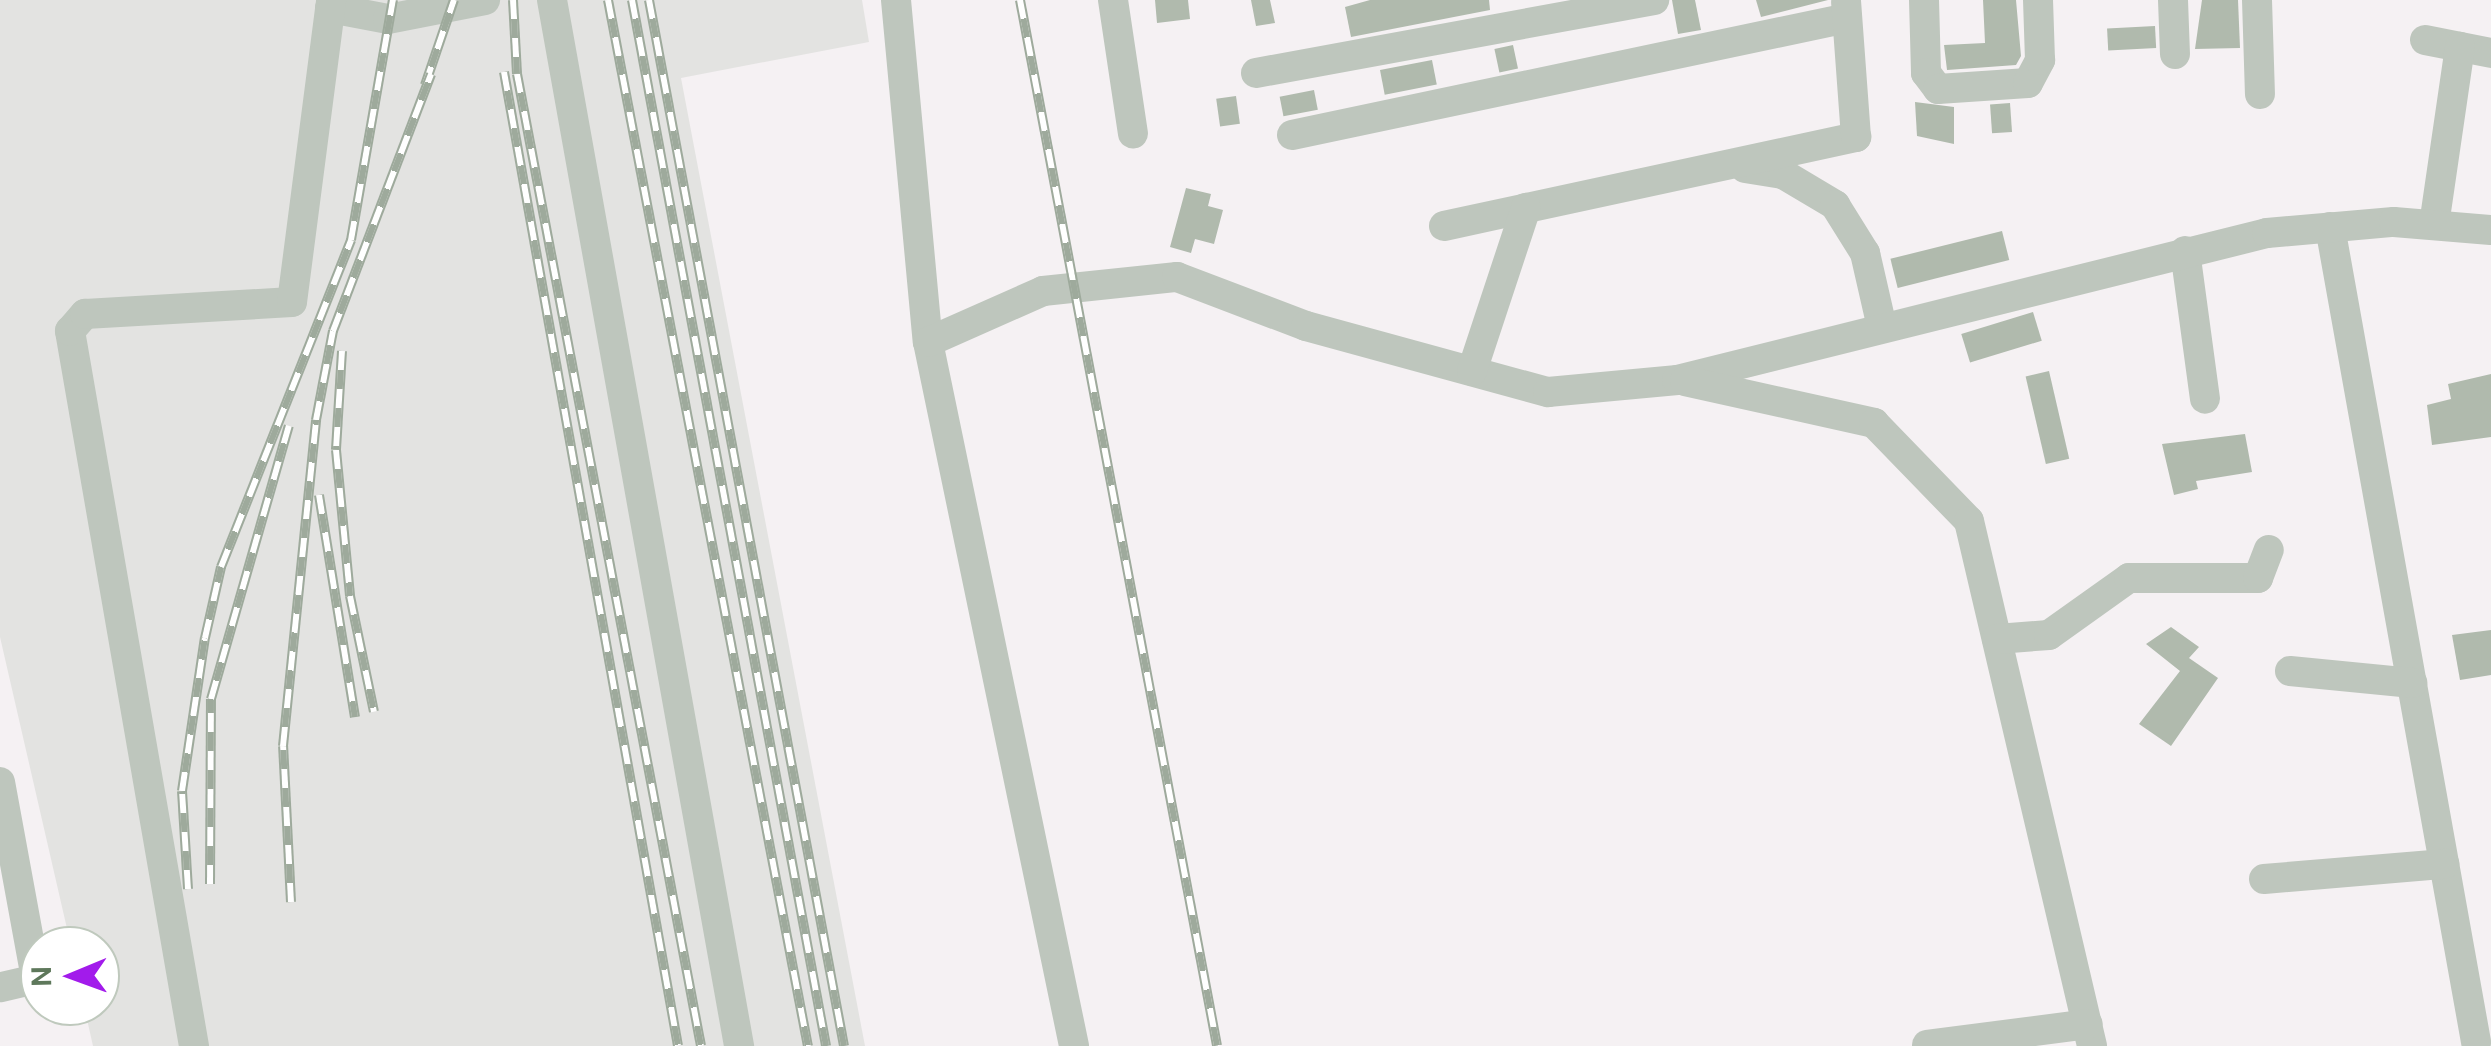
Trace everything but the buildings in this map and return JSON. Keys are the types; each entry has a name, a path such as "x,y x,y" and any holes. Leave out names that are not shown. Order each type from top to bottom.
{"street":[{"path":"194,1046 70,331 85,314 292,302 330,4 388,19 485,0"},
{"path":"552,0 739,1046"},
{"path":"896,0 928,342 1074,1046"},
{"path":"1114,0 1133,134"},
{"path":"1256,73 1654,0"},
{"path":"1924,0 1926,72 1938,89 2028,82 2040,60 2038,0"},
{"path":"2174,0 2175,54"},
{"path":"2258,0 2260,94"},
{"path":"1292,135 1846,9 1856,137 1444,226"},
{"path":"2425,40 2491,53"},
{"path":"2434,225 2460,47"},
{"path":"1724,165 1783,174 1836,206 1865,253 1882,327"},
{"path":"1472,371 1526,208"},
{"path":"928,342 1044,291 1177,277 1306,326 1548,392 1677,380 2185,251 2330,227 2434,225 2491,230"},
{"path":"2330,227 2476,1042"},
{"path":"2185,251 2205,399"},
{"path":"1677,380 1874,423 1969,521 2090,1035 1927,1045"},
{"path":"1998,639 2049,635 2128,578 2258,578 2269,550"},
{"path":"2290,671 2412,683"},
{"path":"0,782 36,979 0,987"},
{"path":"2264,879 2444,864"}],"shaded area":[{"path":"0,0 862,0 869,42 681,78 865,1046 93,1046 88,1026 120,1026 120,926 66,926 0,637"}],"railway":[{"path":"188,889 182,791 205,638 221,567 351,240 393,0"},
{"path":"425,85 454,0"},
{"path":"513,0 517,74 701,1046"},
{"path":"608,0 808,1046"},
{"path":"632,0 826,1046"},
{"path":"649,0 844,1046"},
{"path":"1020,0 1217,1046"},
{"path":"504,72 678,1046"},
{"path":"291,902 283,746 316,420 333,331 431,74"},
{"path":"342,351 336,450 350,596 374,712"},
{"path":"210,884 211,699 289,426"},
{"path":"319,495 355,717"}]}
